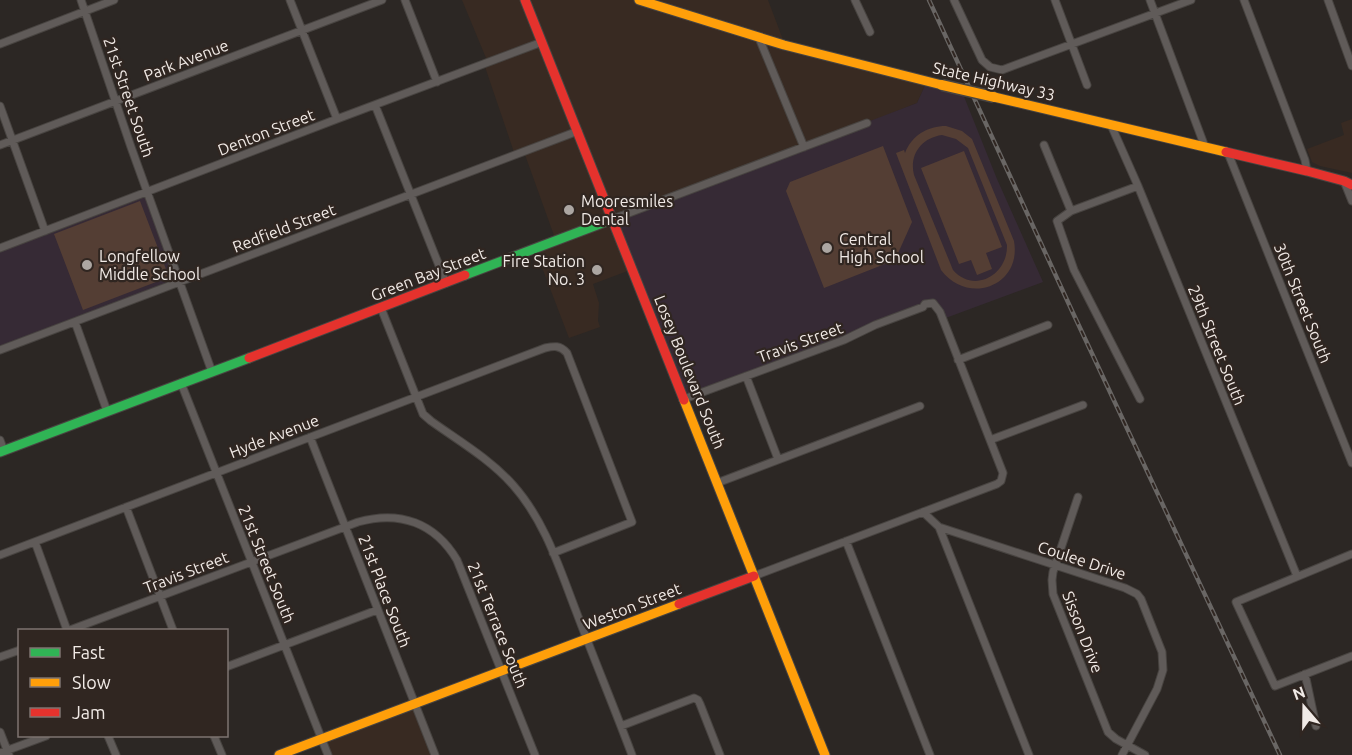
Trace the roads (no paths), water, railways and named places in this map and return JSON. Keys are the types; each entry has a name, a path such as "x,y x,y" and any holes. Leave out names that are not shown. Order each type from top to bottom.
{"main road":[{"name":"Losey Boulevard South","path":"525,0 825,755"},
{"name":"State Highway 33","path":"639,0 759,38 837,59 1349,183"},
{"name":"Green Bay Street","path":"1,448 108,411 613,219"},
{"name":"Weston Street","path":"279,755 754,576"}],"street":[{"name":"21st Street South","path":"81,0 212,372"},
{"path":"0,44 114,0"},
{"path":"290,0 337,119"},
{"name":"Park Avenue","path":"0,146 382,0"},
{"path":"405,0 437,82"},
{"path":"855,0 870,32"},
{"path":"954,0 979,56 990,67 1005,70 1191,0"},
{"path":"1055,0 1087,85"},
{"path":"1150,0 1205,147"},
{"path":"1244,0 1305,160 1307,171"},
{"path":"1328,0 1352,66"},
{"path":"759,38 804,147"},
{"name":"Denton Street","path":"0,248 542,42"},
{"path":"375,105 446,283"},
{"path":"0,106 45,231"},
{"name":"Green Bay Street","path":"613,219 867,123"},
{"name":"29th Street South","path":"1111,125 1297,576"},
{"name":"Redfield Street","path":"0,350 578,131"},
{"path":"1044,145 1071,211"},
{"name":"30th Street South","path":"1228,153 1352,463"},
{"path":"1349,183 1352,201"},
{"path":"1138,186 1071,211 1057,221 1074,270 1140,399"},
{"name":"Travis Street","path":"684,399 844,340 875,325 932,303 938,308 958,360"},
{"path":"381,308 423,414 486,460 513,485 537,518 553,553 632,755"},
{"path":"75,322 108,411"},
{"path":"1048,325 958,360 990,440 1083,405"},
{"name":"Hyde Avenue","path":"0,555 545,348 558,346 567,353 632,522 553,553"},
{"path":"746,376 778,459"},
{"name":"21st Street South","path":"181,383 328,755"},
{"path":"717,483 920,406"},
{"name":"21st Place South","path":"310,437 435,755"},
{"name":"Weston Street","path":"754,576 996,484 1001,481 1003,475 990,440"},
{"name":"Sisson Drive","path":"1078,497 1052,580 1053,594 1108,732 1127,746 1145,755"},
{"path":"126,507 173,629"},
{"name":"Coulee Drive","path":"923,512 939,527 1125,588 1137,594 1144,605 1162,652 1163,670 1160,684 1122,755"},
{"name":"21st Terrace South","path":"345,526 370,518 395,517 416,523 429,530 438,536 453,553 535,755"},
{"name":"Travis Street","path":"71,629 345,526"},
{"path":"939,527 1029,755"},
{"path":"846,541 930,755"},
{"path":"35,542 68,629"},
{"path":"1352,554 1236,602 1275,686 1352,656"},
{"path":"228,666 377,610"},
{"path":"0,657 18,651"},
{"path":"1305,674 1316,726"},
{"path":"621,726 694,698 700,704 720,755"},
{"path":"0,732 6,753 42,737"},
{"path":"109,737 116,755"},
{"path":"215,737 222,755"}],"railway":[{"path":"929,0 1280,755"}],"place":[{"name":"Mooresmiles Dental","path":"569,210"},
{"name":"Central High School","path":"827,248"},
{"name":"Longfellow Middle School","path":"87,265"},
{"name":"Fire Station No. 3","path":"597,270"}]}
